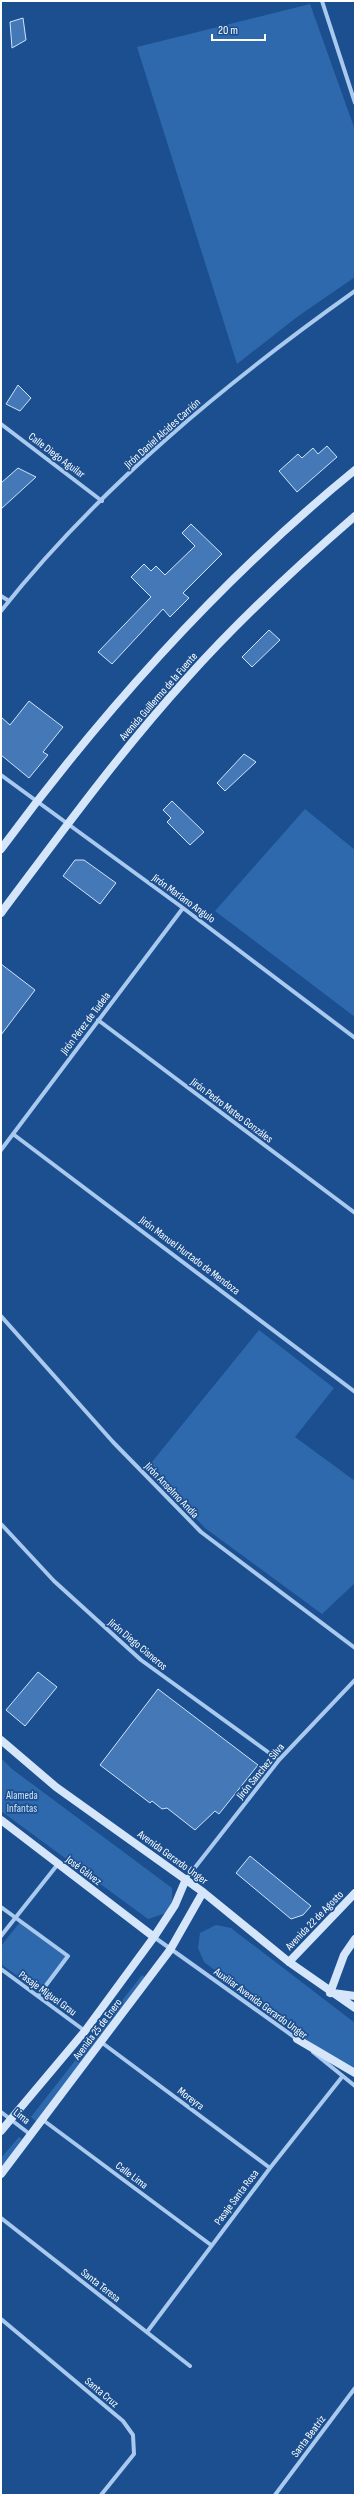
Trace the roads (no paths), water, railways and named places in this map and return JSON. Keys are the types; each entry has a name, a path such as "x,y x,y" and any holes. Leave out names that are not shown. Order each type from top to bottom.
{"main road":[{"path":"1,849 36,802 128,690 191,620 251,561 355,470"},
{"name":"Avenida Guillermo de la Fuente","path":"1,913 130,744 187,677 268,594 355,516"},
{"name":"Avenida Gerardo Unger","path":"1,1740 56,1787 186,1879 289,1962 330,1993 355,2008"},
{"name":"José Gálvez","path":"1,1820 154,1937"},
{"name":"Avenida 25 de Enero","path":"1,2131 85,2031 176,1906 186,1879"},
{"name":"Avenida 25 de Enero","path":"1,2174 170,1950 203,1892"},
{"name":"Avenida 22 de Agosto","path":"289,1962 355,1893"},
{"path":"355,1940 344,1955 330,1993 355,1996"},
{"path":"297,2039 355,2073"}],"street":[{"path":"322,1 355,103"},
{"name":"Jirón Daniel Alcides Carrión","path":"1,611 102,501 147,457 241,375 355,291"},
{"name":"Calle Diego Aguilar","path":"1,424 102,501"},
{"path":"1,596 8,602"},
{"name":"Jirón Mariano Angulo","path":"1,775 67,825 183,908 355,1038"},
{"name":"Jirón Pérez de Tudela","path":"1,1150 183,908"},
{"name":"Jirón Pedro Mateo Gonzáles","path":"98,1020 355,1213"},
{"name":"Jirón Manuel Hurtado de Mendoza","path":"13,1134 355,1392"},
{"name":"Jirón Anselmo Andía","path":"1,1316 113,1442 201,1532 355,1648"},
{"name":"Jirón Diego Cisneros","path":"1,1524 54,1581 141,1660 279,1760"},
{"name":"Jirón Sanchez Silva","path":"186,1879 279,1760 355,1680"},
{"path":"1,1936 58,1864"},
{"path":"1,1907 68,1956 38,1996"},
{"name":"Auxiliar Avenida Gerardo Unger","path":"154,1937 170,1950 297,2039 355,2086"},
{"name":"Pasaje Miguel Grau","path":"1,1969 85,2031"},
{"name":"Moreyra","path":"101,2042 270,2168"},
{"name":"Pasaje Santa Rosa","path":"147,2332 211,2245 342,2077"},
{"name":"Lima","path":"1,2112 31,2135"},
{"name":"Calle Lima","path":"43,2120 211,2245"},
{"name":"Santa Teresa","path":"1,2218 190,2366"},
{"name":"Santa Cruz","path":"1,2319 123,2422 133,2435 134,2454 101,2495"},
{"name":"Santa Beatriz","path":"275,2495 355,2388"}],"park label":[{"name":"Alameda Infantas","path":"22,1801"}]}
